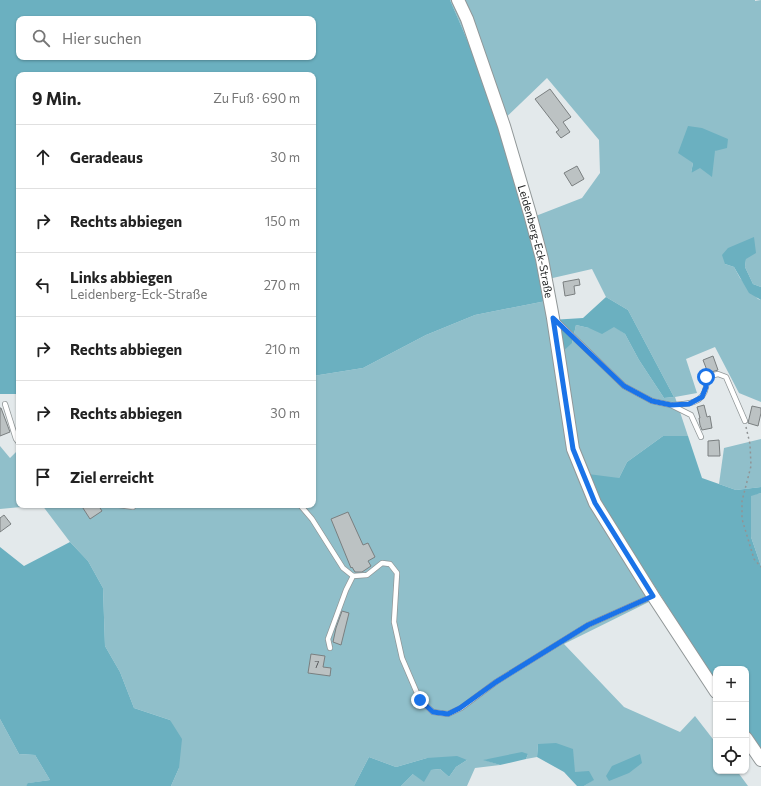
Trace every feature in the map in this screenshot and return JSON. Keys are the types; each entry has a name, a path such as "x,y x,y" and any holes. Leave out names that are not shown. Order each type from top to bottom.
{"street":[{"name":"Leidenberg-Eck-Straße","path":"458,0 467,19 504,126 542,259 553,318 573,449 595,503 653,596 713,687"},
{"path":"749,742 761,760"}],"lane":[{"path":"553,318 624,386 652,401 671,405 691,415 701,437"},
{"path":"671,405 689,404 702,397 706,387 706,377 718,374 726,377 745,421"},
{"path":"5,404 16,439"},
{"path":"303,508 312,519 343,568 353,576 367,575 382,563 390,564 397,573 394,622 402,658 420,700 433,712 448,714 460,708 496,682 588,625 653,596"},
{"path":"330,648 328,639 346,590 353,576"}],"path":[{"path":"745,421 750,444 751,466 742,501 742,519 754,559 761,567"}],"shaded area":[{"path":"0,0 450,0 469,44 499,124 528,219 546,301 475,315 426,335 363,368 316,376 316,72 16,72 16,394 0,394"},
{"path":"450,0 761,0 761,287 753,284 745,267 746,259 725,264 734,267 740,278 758,299 761,300 761,402 739,393 715,347 686,359 697,393 675,397 688,436 663,436 627,462 619,478 607,513 661,596 564,644 624,707 680,732 695,716 713,739 713,774 739,774 748,786 584,786 593,780 575,772 538,744 537,757 526,759 528,754 485,760 500,765 475,768 467,786 401,786 413,774 431,770 440,769 449,777 456,767 467,760 427,758 396,767 369,757 354,786 171,786 179,768 170,720 134,708 120,672 105,646 103,588 88,561 70,542 44,508 316,508 316,376 363,368 426,335 475,315 546,301 572,343 576,325 589,328 614,326 625,334 639,360 664,398 674,397 628,310 606,297 592,269 544,280 528,219 582,198 600,173 599,140 547,78 499,124 469,44","holes":["728,139 691,173 693,163"]},
{"path":"688,126 702,128 728,139 727,148 715,151 712,177 700,168 691,173 693,163 678,153"},
{"path":"754,237 756,253 746,259 745,267 753,284 761,287 761,300 749,293 734,267 725,264 722,255 728,248"},
{"path":"606,297 628,310 674,397 664,398 639,360 625,334 614,327 602,334 589,328 576,325 572,343 561,353 551,320 583,318"},
{"path":"663,436 688,436 702,478 736,490 761,487 761,493 751,496 751,537 761,566 761,755 749,737 749,666 713,666 713,681 661,596 607,513 588,474 619,478 627,462"},
{"path":"761,439 761,487 736,490 719,484 724,448"},
{"path":"0,446 10,458 16,452 16,507 0,509"},
{"path":"761,493 761,566 751,537 751,495"},
{"path":"70,542 88,561 103,588 105,646 120,672 134,708 170,720 182,739 179,768 171,786 26,786 28,783 50,780 35,755 19,754 0,719 0,547 24,566"},
{"path":"0,719 19,754 35,755 50,780 29,783 26,786 0,786"},
{"path":"556,743 573,749 575,772 589,771 594,780 584,786 577,786 564,772 537,757 538,744"},
{"path":"522,752 528,754 526,759 500,765 483,760"},
{"path":"640,754 642,763 629,773 609,781 606,776 612,766"},
{"path":"457,756 467,760 456,767 449,777 440,769 431,770 424,782 413,774 401,786 354,786 369,757 396,767 427,758"}],"building":[{"path":"550,89 571,117 563,122 570,132 561,138 556,132 559,130 535,99"},
{"path":"577,166 584,179 572,186 564,173"},
{"path":"579,279 580,285 574,286 575,294 565,296 563,282"},
{"path":"713,356 718,370 708,373 703,360"},
{"path":"704,405 707,417 710,416 712,428 702,430 697,407"},
{"path":"752,406 761,408 758,426 748,423"},
{"path":"0,408 10,432 0,436"},
{"path":"719,440 720,456 708,456 708,441"},
{"path":"83,508 100,508 102,511 90,519"},
{"path":"348,512 363,545 368,543 375,557 368,561 371,566 362,572 355,572 352,567 351,568 331,519"},
{"path":"4,515 11,524 0,532 0,518"},
{"path":"342,611 349,613 341,645 333,642"},
{"path":"311,654 325,656 323,667 331,668 330,676 308,673"}],"route":[{"path":"420,700 433,712 448,714 460,708 496,682 588,625 653,596 595,503 573,449 553,318 624,386 652,401 671,405 689,404 702,397 706,387 706,377"}]}
